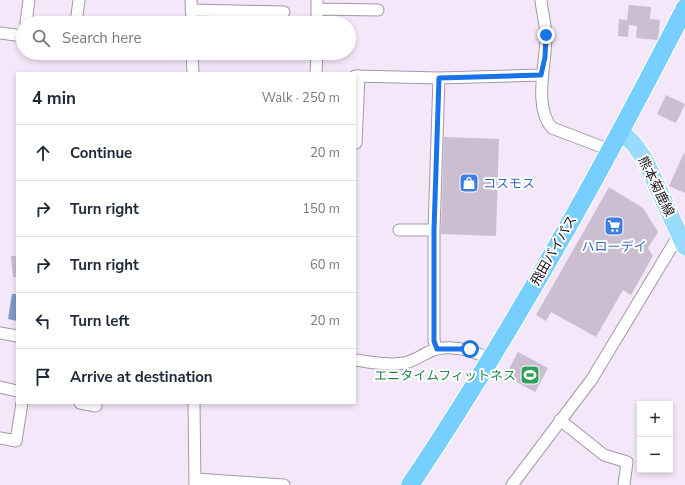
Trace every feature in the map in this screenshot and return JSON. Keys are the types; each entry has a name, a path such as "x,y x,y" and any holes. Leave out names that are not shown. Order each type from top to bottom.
{"highway":[{"name":"飛田バイパス","path":"410,485 464,404 490,359 610,150 685,8"}],"main road":[{"name":"熊本菊鹿線","path":"620,131 634,144 645,160 679,220 683,242"}],"street":[{"path":"27,16 29,0"},
{"path":"77,16 79,0"},
{"path":"541,0 546,35 545,57 541,75 544,115 552,128 610,150"},
{"path":"192,16 191,5 284,12"},
{"path":"317,16 317,5 378,10"},
{"path":"0,33 16,35"},
{"path":"192,60 193,72"},
{"path":"316,60 316,72"},
{"path":"356,143 357,76 439,78 541,75"},
{"path":"437,349 434,341 434,230 439,78"},
{"path":"399,230 434,230"},
{"path":"512,485 592,379 674,243 683,242"},
{"path":"0,333 16,336"},
{"path":"356,360 388,364 403,364 416,360 437,349 470,349 490,359"},
{"path":"0,387 16,391"},
{"path":"0,438 16,441 22,404"},
{"path":"85,404 96,406"},
{"path":"194,404 195,482 284,485"},
{"path":"560,420 604,455 627,462 624,485"}],"water":[{"path":"12,294 16,294 16,321 8,319"}],"building":[{"path":"629,5 651,7 650,19 660,20 658,40 636,38 637,26 629,25 628,37 618,36 619,19 627,20"},
{"path":"666,95 685,104 676,123 657,114"},
{"path":"444,137 499,139 496,236 441,234"},
{"path":"684,153 685,154 685,193 669,186"},
{"path":"609,187 643,208 658,232 648,248 653,256 631,295 623,290 596,337 551,312 546,321 536,315"},
{"path":"11,256 16,256 16,277 13,277"},
{"path":"518,352 548,368 535,392 505,376"}],"place":[{"name":"コスモス","path":"469,183"},
{"name":"ハローデイ","path":"614,226"},
{"name":"エニタイムフィットネス","path":"530,375"}],"route":[{"path":"470,349 437,349 434,341 434,230 439,78 541,75 545,57 546,35"}]}
